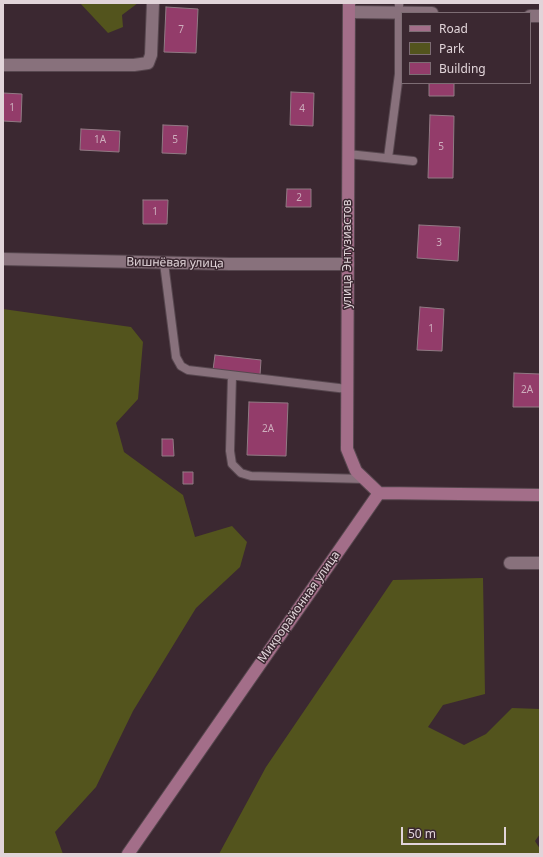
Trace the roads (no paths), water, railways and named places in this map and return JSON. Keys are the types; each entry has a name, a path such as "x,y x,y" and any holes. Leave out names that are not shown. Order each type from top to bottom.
{"street":[{"path":"3,66 134,65 148,63 151,55 152,3"},
{"path":"349,7 399,8 425,12"},
{"name":"улица Энтузиастов","path":"349,7 347,449 356,471 379,493"},
{"name":"Вишнёвая улица","path":"3,259 164,263 348,264"},
{"path":"379,493 540,495"},
{"name":"Микрорайонная улица","path":"128,854 379,493"},
{"path":"510,563 540,563"}],"lane":[{"path":"388,158 399,74 399,8"},
{"path":"348,154 413,161"},
{"path":"164,263 176,357 181,366 188,370 347,389"},
{"path":"232,376 230,451 232,464 241,473 251,476 365,479"}]}
